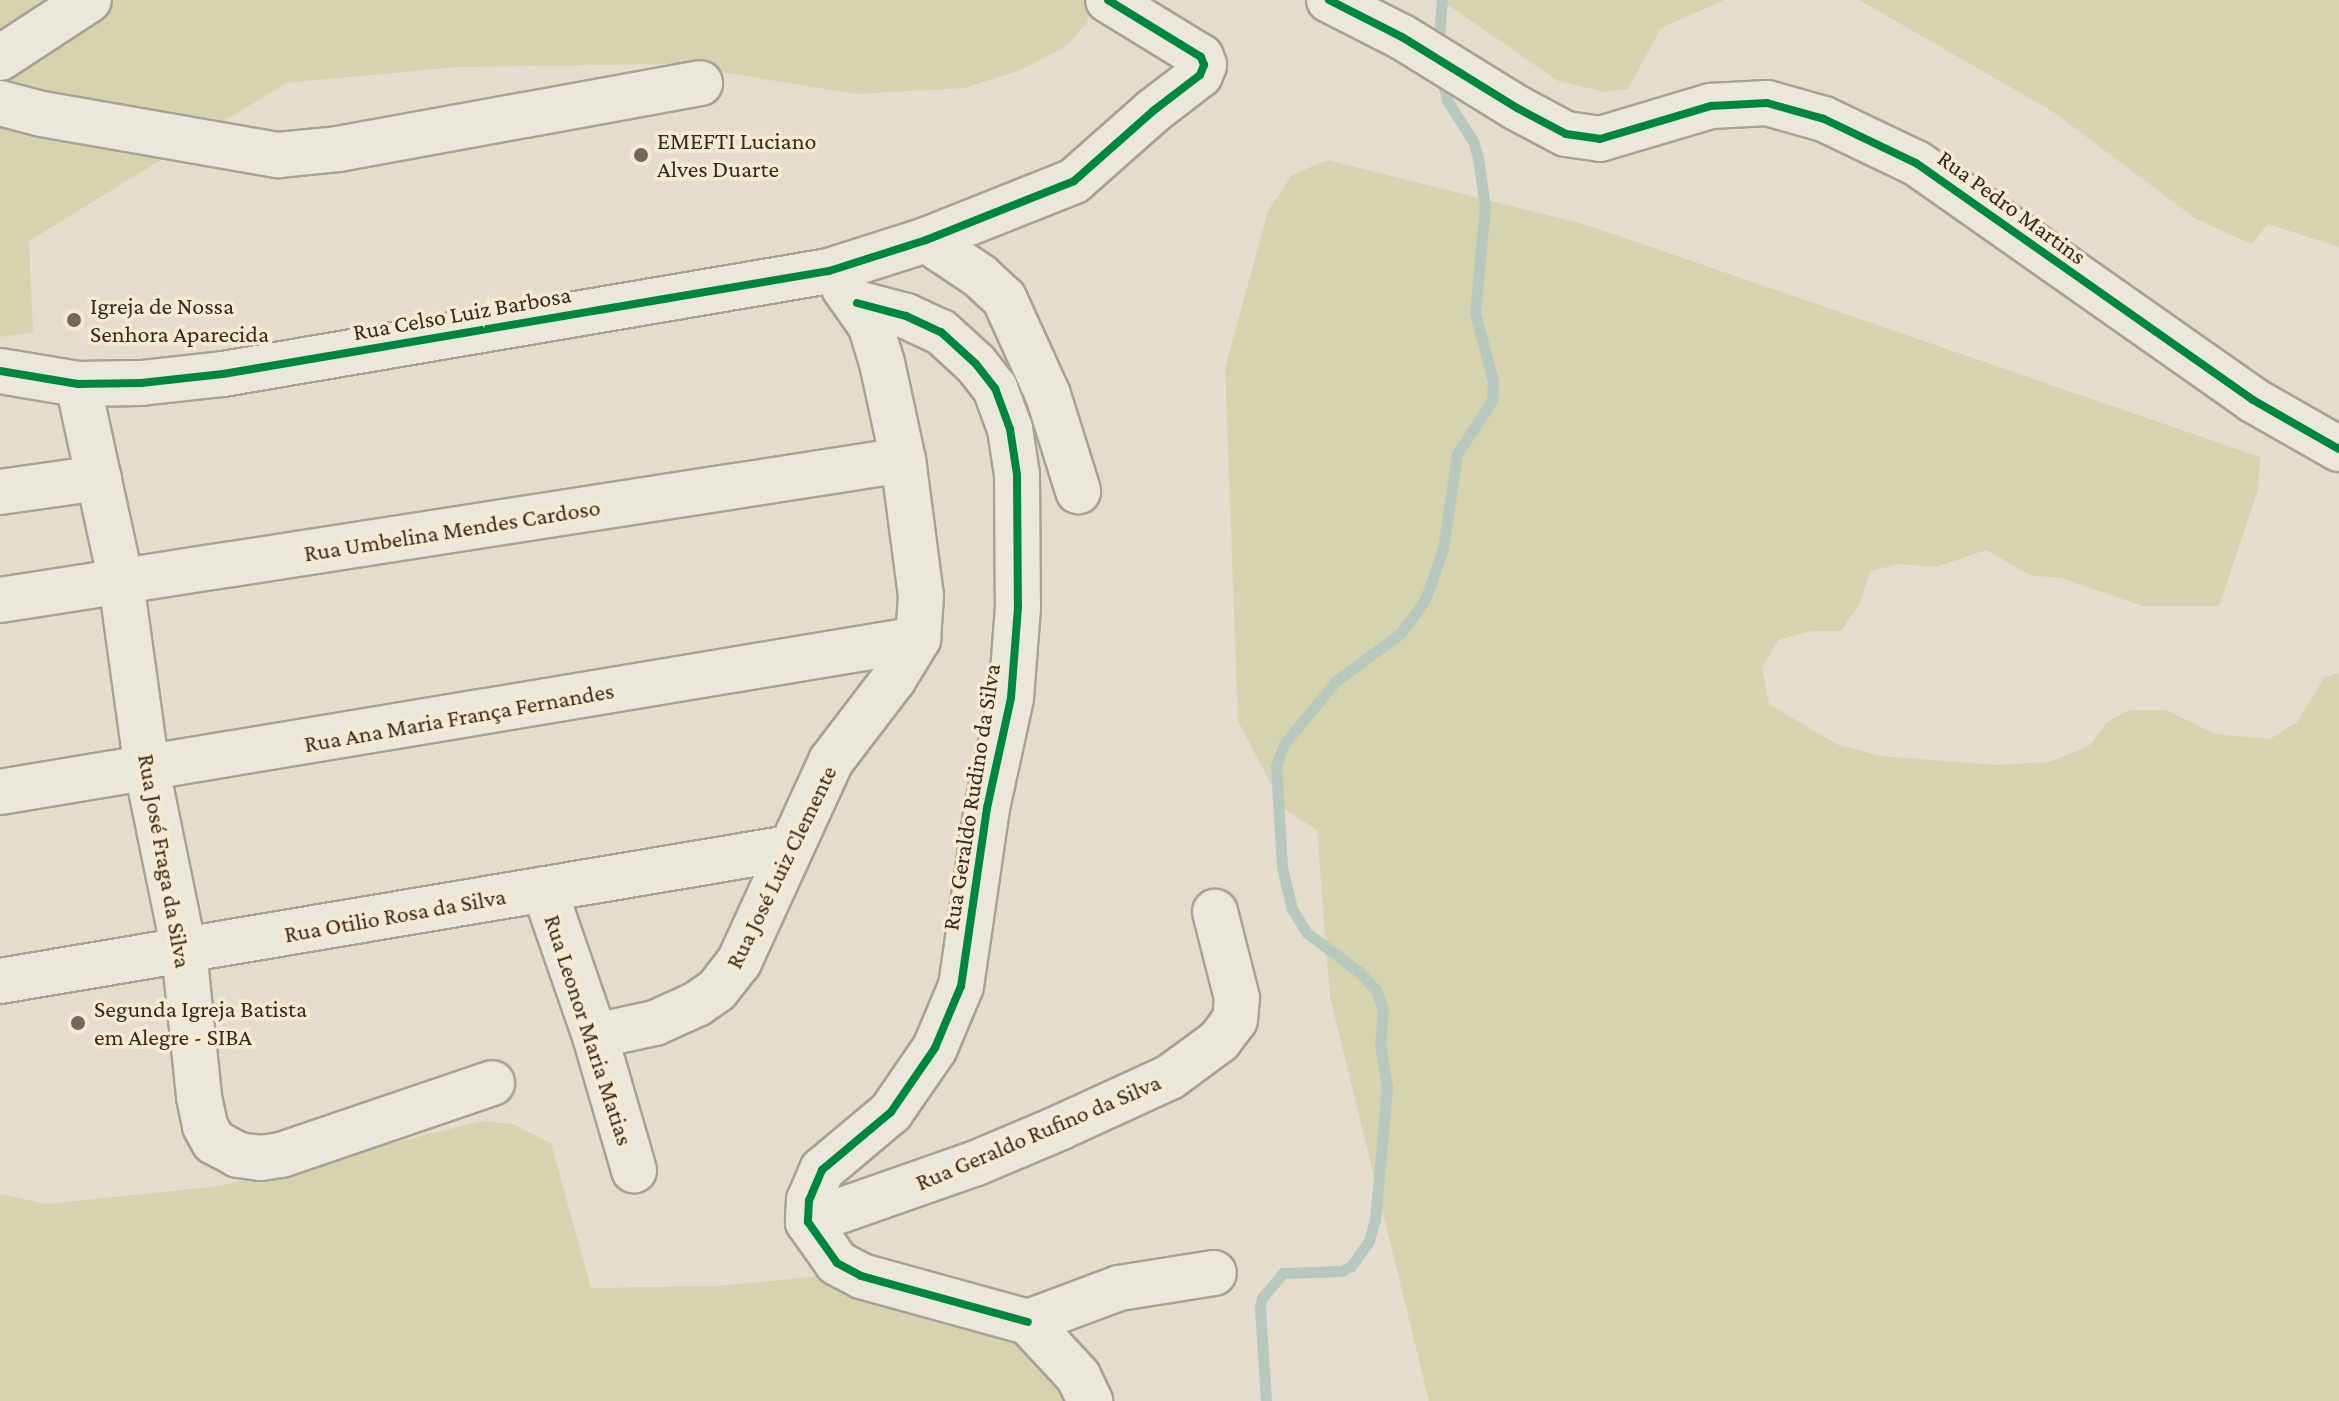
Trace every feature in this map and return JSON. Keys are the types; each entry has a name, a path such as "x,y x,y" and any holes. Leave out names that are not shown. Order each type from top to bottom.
{"street":[{"path":"0,58 89,0"},
{"name":"Rua Celso Luiz Barbosa","path":"0,371 78,384 141,383 843,287 926,240 1074,181 1153,111 1200,75 1204,65 1201,57 1108,0"},
{"name":"Rua Pedro Martins","path":"1329,0 1414,45 1566,134 1600,139 1711,106 1767,103 1824,119 1916,163 2253,400 2339,449"},
{"path":"0,103 42,114 278,155 338,149 700,83"},
{"path":"926,240 980,276 1004,298 1048,395 1078,491"},
{"name":"Rua José Luiz Clemente","path":"595,1036 655,1023 697,1004 717,990 739,962 831,761 893,680 918,639 921,596 903,460 871,326 843,287"},
{"name":"Rua Geraldo Rudino da Silva","path":"808,1222 809,1200 822,1170 891,1112 935,1048 961,986 987,808 1011,698 1018,607 1017,475 1010,429 995,388 976,364 941,332 843,287"},
{"name":"Rua José Fraga da Silva","path":"78,384 121,582 147,770 184,951 205,1126 214,1142 238,1155 261,1158 281,1155 492,1083"},
{"name":"Rua Umbelina Mendes Cardoso","path":"0,600 903,460"},
{"path":"0,492 99,478"},
{"name":"Rua Ana Maria França Fernandes","path":"0,792 147,770 918,639"},
{"name":"Rua Otilio Rosa da Silva","path":"0,981 789,848"},
{"name":"Rua Leonor Maria Matias","path":"544,889 595,1036 634,1170"},
{"name":"Rua Geraldo Rufino da Silva","path":"808,1222 974,1164 1061,1127 1170,1077 1219,1041 1235,1020 1237,998 1215,912"},
{"path":"808,1222 837,1263 861,1276 1028,1322 1078,1376 1090,1401"},
{"path":"1028,1322 1119,1288 1214,1273"}],"green space":[{"path":"0,0 1091,0 1087,23 1066,46 1021,70 964,88 856,94 672,64 457,67 286,83 29,241 33,332 0,337"},
{"path":"1441,0 1724,0 1661,28 1628,89 1605,92 1558,81"},
{"path":"1859,0 2339,0 2339,247 2268,224 2252,244 2196,219 2052,111"},
{"path":"1327,160 1587,225 2260,457 2258,490 2219,606 2143,606 2061,578 2030,575 1986,550 1936,567 1900,564 1870,571 1860,603 1841,631 1812,631 1778,640 1762,668 1769,704 1838,745 1881,756 1995,765 2050,762 2090,745 2106,723 2129,710 2166,710 2215,734 2270,739 2297,722 2325,677 2339,673 2339,1401 1429,1401 1330,997 1317,830 1284,809 1238,721 1225,368 1268,211 1292,175"},
{"path":"482,1121 513,1124 551,1143 591,1288 717,1286 820,1276 969,1316 1045,1362 1084,1401 0,1401 0,1194 47,1204 220,1186"}],"waterway":[{"path":"1438,47 1442,0"},
{"path":"1266,1401 1262,1298 1283,1273 1342,1271 1351,1266 1368,1243 1375,1220 1387,1087 1380,1044 1383,1010 1376,990 1359,972 1306,932 1292,909 1282,867 1276,766 1284,744 1336,681 1400,634 1425,600 1443,549 1457,454 1492,401 1493,381 1475,313 1485,206 1478,158 1473,141 1447,100 1441,76"}],"cycle path":[{"path":"0,371 78,384 141,383 223,374 829,271 926,240 1074,181 1153,111 1200,75 1204,65 1201,57 1108,0"},
{"path":"1329,0 1402,37 1517,108 1566,134 1600,139 1711,106 1767,103 1824,119 1916,163 2253,400 2339,449"},
{"path":"857,303 906,316 941,332 976,364 995,388 1010,429 1017,475 1018,607 1011,698 987,808 961,986 935,1048 891,1112 822,1170 809,1200 808,1222 837,1263 861,1276 1028,1322"}],"place":[{"name":"EMEFTI Luciano Alves Duarte","path":"641,155"},
{"name":"Igreja de Nossa Senhora Aparecida","path":"74,320"},
{"name":"Segunda Igreja Batista em Alegre - SIBA","path":"78,1023"}]}
